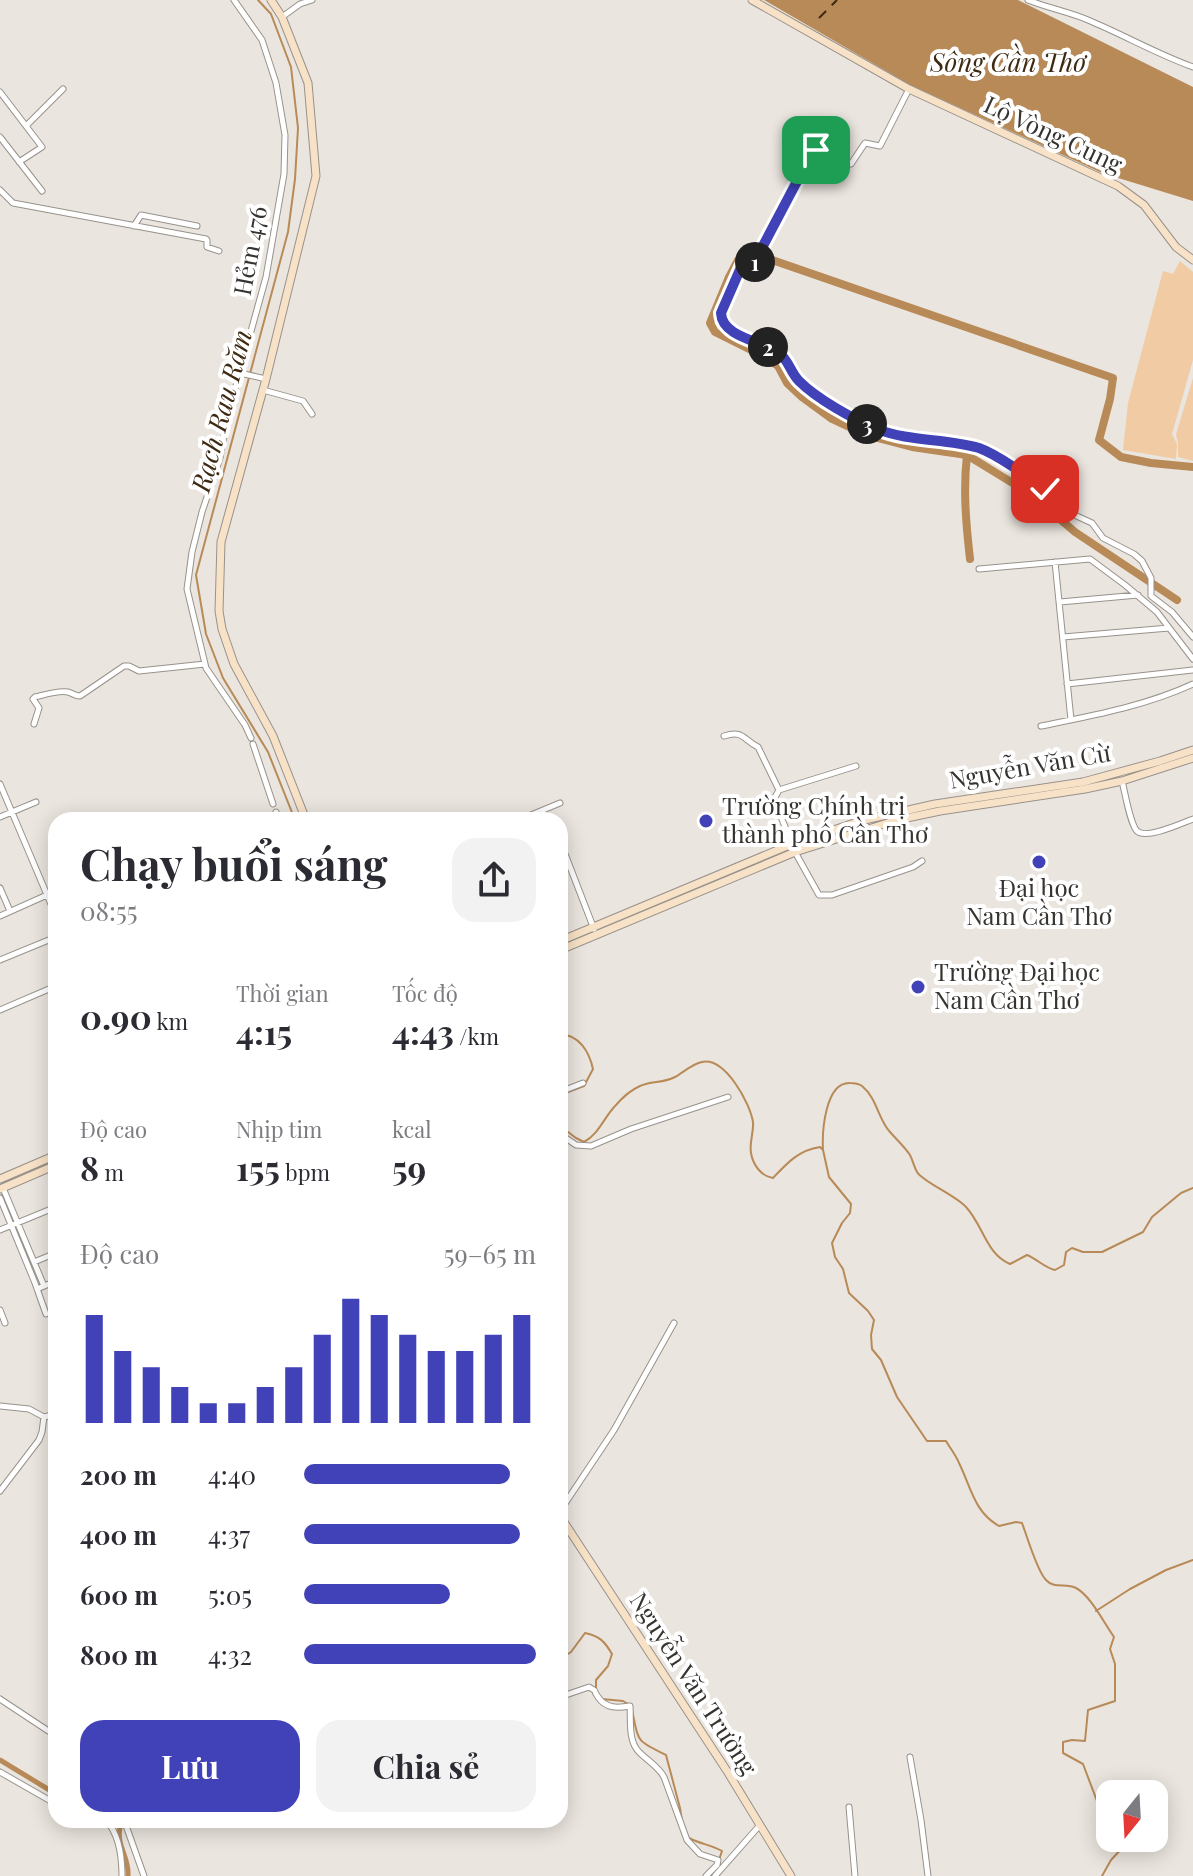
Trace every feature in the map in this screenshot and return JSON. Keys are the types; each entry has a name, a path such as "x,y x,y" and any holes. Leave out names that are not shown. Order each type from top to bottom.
{"main road":[{"path":"271,0 282,17 308,83 316,176 263,390 221,542 219,611 234,664 273,736 303,812"},
{"name":"Lộ Vòng Cung","path":"752,0 909,89 1118,186 1144,205 1176,247 1193,260"},
{"name":"Nguyễn Văn Cừ","path":"568,946 595,931 860,821 1122,781 1193,750"},
{"name":"Nguyễn Văn Cừ","path":"1084,785 1193,758"},
{"name":"Nguyễn Văn Cừ","path":"568,939 595,931"},
{"path":"1,1184 48,1159"},
{"path":"1,1184 48,1168"},
{"name":"Nguyễn Văn Trường","path":"568,1525 791,1876"}],"street":[{"name":"Hẻm 476","path":"234,0 262,40 276,83 285,135 284,174 266,277 227,418 220,458 202,512 187,589 208,674 245,725 273,804"},
{"path":"282,17 300,4 312,0"},
{"path":"1028,0 1085,19 1193,67"},
{"path":"26,126 63,89"},
{"path":"909,89 880,146 865,143 851,164 813,151 755,262 742,265 720,317 730,329 776,350 786,359 795,378 861,422 895,435 940,439 979,448 1041,483 1057,505 1092,523 1103,538 1138,557 1151,578 1150,593 1153,598 1172,612 1193,637"},
{"path":"0,92 42,147 19,162"},
{"path":"0,137 42,191"},
{"path":"1,194 13,203 206,239 207,247 219,251"},
{"path":"134,226 141,215 197,226"},
{"path":"241,373 265,378"},
{"path":"263,390 303,401 312,414"},
{"path":"979,569 1090,559 1157,612 1193,659"},
{"path":"1055,562 1071,720"},
{"path":"1059,602 1139,595"},
{"path":"1063,637 1170,628"},
{"path":"34,724 39,708 33,699 35,697 59,692 80,696 124,666 139,671 205,664"},
{"path":"1067,684 1193,670"},
{"path":"1041,726 1139,704 1193,684"},
{"path":"724,736 737,733 758,747 779,790"},
{"path":"856,766 775,793 774,803 819,895 913,867 922,861"},
{"path":"1122,781 1134,826 1139,832 1156,832 1193,819"},
{"path":"0,784 47,895 0,916"},
{"path":"0,817 36,802"},
{"path":"538,812 560,803"},
{"path":"568,862 595,931"},
{"path":"0,888 10,911"},
{"path":"0,960 48,940"},
{"path":"0,1010 48,989"},
{"path":"568,1089 583,1083"},
{"path":"568,1140 576,1145 591,1146 631,1129 728,1097"},
{"path":"1,1184 46,1314"},
{"path":"0,1198 44,1286"},
{"path":"0,1230 48,1210"},
{"path":"34,1262 48,1256"},
{"path":"37,1289 48,1284"},
{"path":"0,1310 5,1323"},
{"path":"568,1501 614,1430 674,1323"},
{"path":"0,1406 29,1409 48,1416"},
{"path":"0,1491 39,1440 44,1417"},
{"path":"568,1694 589,1687 608,1706 630,1706 631,1739 636,1750 664,1777 687,1840 700,1854 719,1861 706,1876"},
{"path":"0,1699 48,1731"},
{"path":"910,1757 928,1876"},
{"path":"0,1772 48,1799"},
{"path":"849,1807 855,1876"},
{"path":"715,1876 760,1825"},
{"path":"111,1828 121,1860 122,1876"},
{"path":"127,1828 144,1876"},
{"path":"115,1834 128,1831"}],"shaded area":[{"path":"1180,261 1193,272 1193,360 1172,434 1177,444 1176,459 1123,450 1128,403 1163,271 1173,274"},
{"path":"1193,378 1193,461 1178,457 1176,434"}],"water":[{"name":"Sông Cần Thơ","path":"764,0 1018,0 1193,87 1193,201 1102,173 912,86"}],"waterway":[{"name":"Rạch Rau Răm","path":"258,0 271,14 291,67 298,128 295,179 288,232 196,575 206,634 223,678 268,752 292,812"},
{"path":"1177,600 1075,532 1032,495 967,455 912,447 866,435 832,419 787,383 778,366 715,332 710,323 738,260 752,253 1113,378 1099,440 1121,457 1193,467"},
{"path":"967,455 965,481 970,559"},
{"path":"568,1035 582,1045 593,1069 584,1086 568,1092"},
{"path":"568,1132 584,1142 594,1135 618,1102 633,1090 644,1084 671,1079 698,1063 711,1062 727,1074 742,1093 753,1122 751,1149 754,1162 761,1172 773,1178 800,1154 820,1147 823,1150 823,1132 830,1099 842,1085 858,1084 871,1096 886,1127 910,1155 917,1172 966,1207 995,1253 1010,1264 1027,1255 1055,1270 1064,1265 1066,1252 1072,1248 1083,1252 1102,1252 1143,1232 1152,1217 1181,1193 1193,1188"},
{"path":"823,1150 829,1177 851,1204 850,1213 832,1243 835,1257 843,1269 849,1293 874,1320 872,1349 881,1360 897,1397 927,1441 946,1441 984,1514 999,1526 1022,1523 1046,1580 1081,1592 1114,1637 1110,1649 1115,1664 1115,1701 1088,1710 1085,1741 1063,1742 1063,1753 1083,1764 1096,1798"},
{"path":"1096,1611 1166,1570 1193,1560"},
{"name":"Rạch Rau Răm","path":"568,1654 585,1633 602,1640 607,1646 612,1654 608,1666 596,1680 596,1690"},
{"name":"Rạch Rau Răm","path":"602,1699 623,1701 630,1705"},
{"name":"Rạch Rau Răm","path":"632,1710 643,1743 666,1755 682,1821"},
{"path":"0,1760 48,1789"},
{"path":"120,1828 128,1876"},
{"name":"Rạch Rau Răm","path":"689,1838 722,1851 718,1863"},
{"path":"1102,1876 1118,1852"}],"ferry route":[{"path":"819,18 837,0"}],"place":[{"name":"Trường Chính trị thành phố Cần Thơ","path":"706,821"},
{"name":"Đại học Nam Cần Thơ","path":"1039,862"},
{"name":"Trường Đại học Nam Cần Thơ","path":"918,987"}],"route":[{"path":"816,150 754,263 742,265 721,313 722,320 738,334 776,350 786,359 795,378 861,422 895,435 940,439 979,448 1011,464 1041,483 1045,489"}]}
